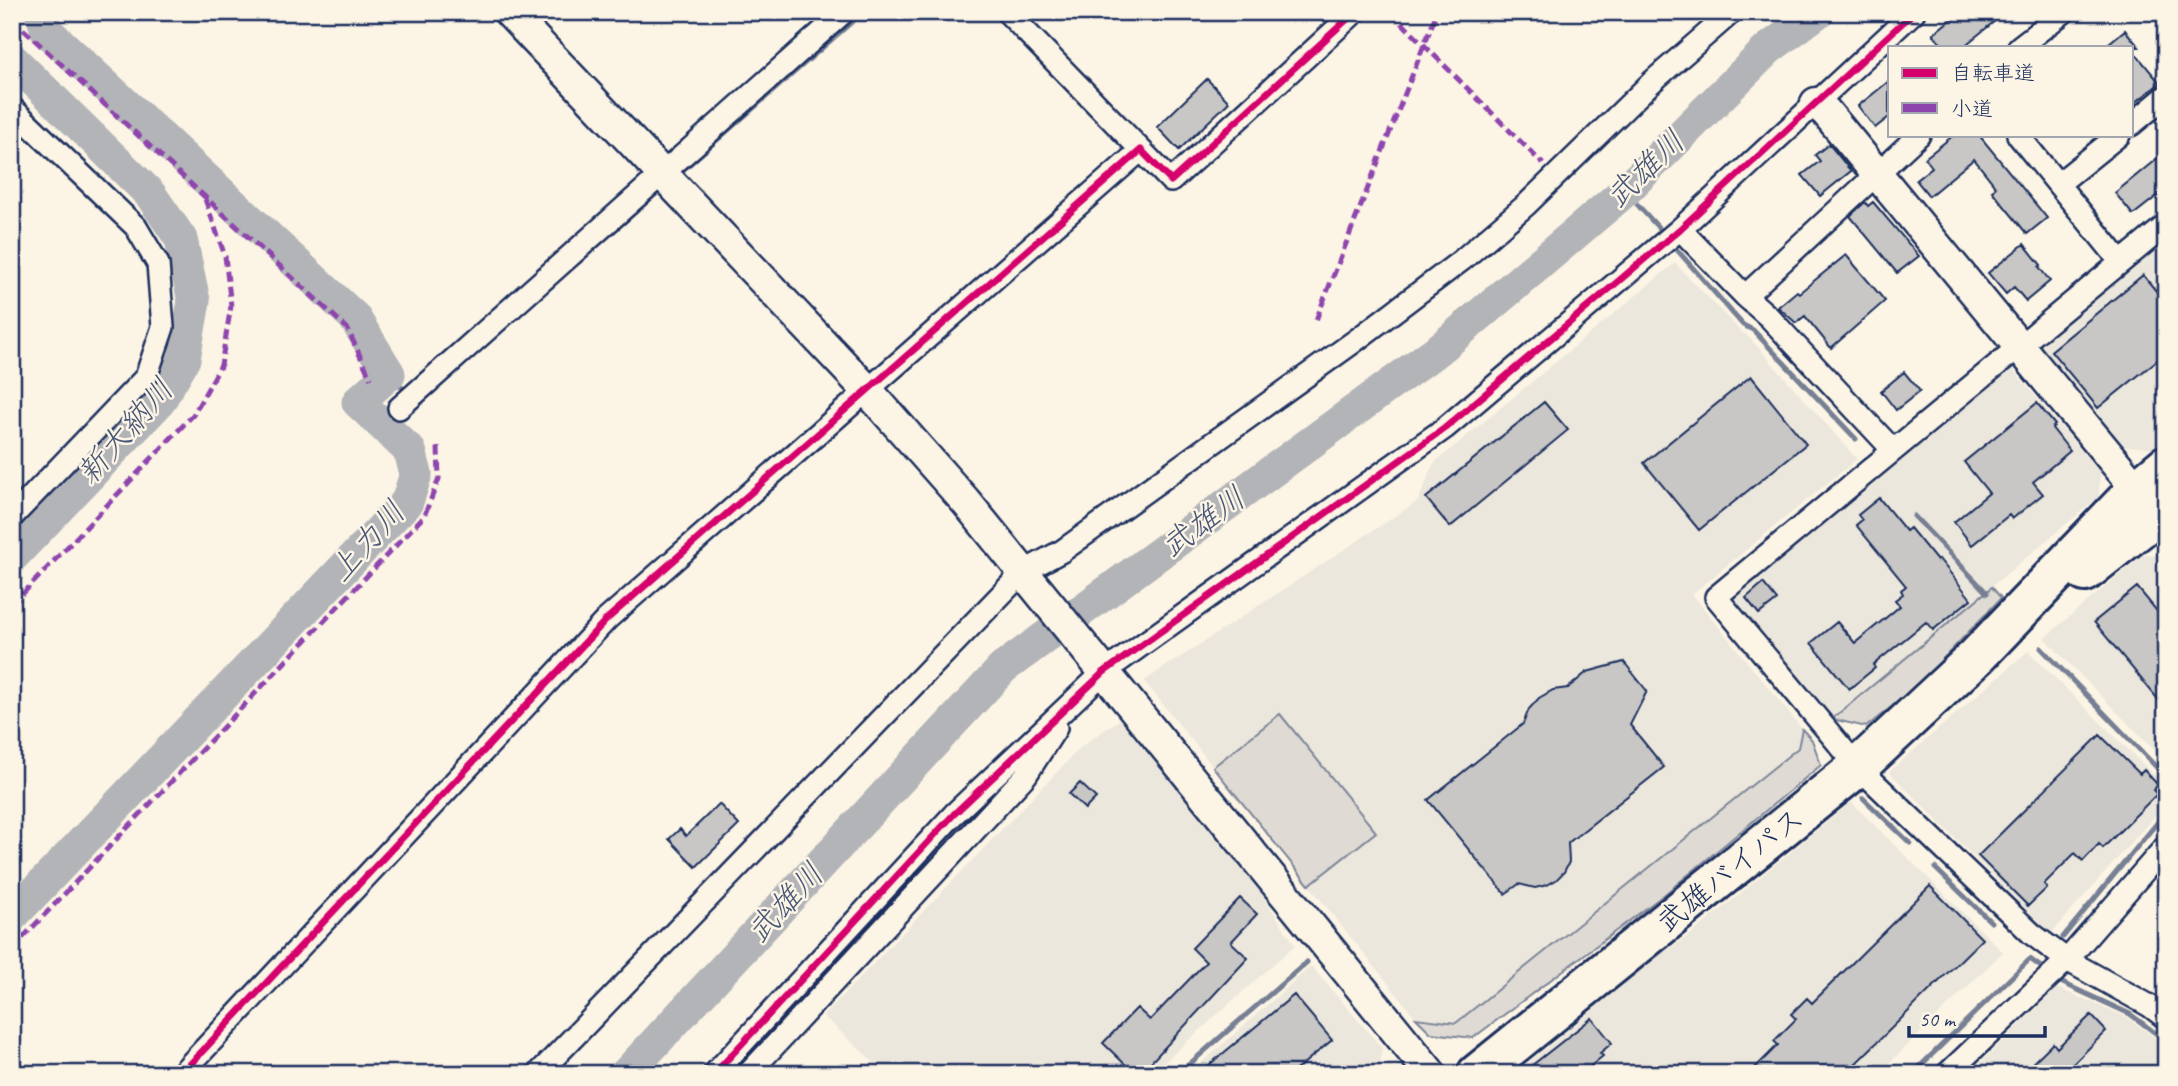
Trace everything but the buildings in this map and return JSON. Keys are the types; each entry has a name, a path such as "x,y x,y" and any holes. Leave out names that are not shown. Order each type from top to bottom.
{"highway":[{"name":"武雄バイパス","path":"1477,1074 1858,766 1976,657 2156,509 2166,465"}],"street":[{"path":"509,12 868,391 967,503 1431,1074"},
{"path":"399,408 844,12"},
{"path":"1007,12 1171,181 1355,12"},
{"path":"538,1074 1025,574 1062,551 1355,341 1462,260 1526,205 1653,81 1732,12"},
{"path":"714,1074 954,814 1072,703 1102,670 1445,428 1680,229 1914,12"},
{"path":"2020,46 2064,12"},
{"path":"2132,124 2166,96"},
{"path":"1816,103 2156,509"},
{"path":"12,108 136,226 158,264 163,327 145,377 12,517"},
{"path":"1745,296 1918,136"},
{"path":"2019,136 2121,261"},
{"path":"2058,184 2118,136"},
{"path":"181,1074 607,619 1141,150"},
{"path":"2166,225 1716,597 1858,766 2032,934 2067,960 2150,1006 2166,1018"},
{"path":"1680,229 1769,317 1893,450"},
{"path":"748,1074 1026,775 1072,703"},
{"path":"1947,1074 2067,960 2166,846"}],"shaded area":[{"path":"2166,237 2166,438 2154,448 2124,446 2038,343"},
{"path":"1675,263 1740,331 1749,337 1857,459 1692,594 1802,729 1798,748 1456,1023 1416,1018 1144,681 1418,501 1434,463"},
{"path":"2010,366 2100,473 2099,497 1832,719 1730,598"},
{"path":"2143,555 2166,556 2166,762 2044,638"},
{"path":"1992,587 2001,598 1915,688 1866,727 1832,719"},
{"path":"2028,651 2166,787 2166,803 2051,934 1889,772"},
{"path":"1280,714 1376,832 1309,885 1213,767"},
{"path":"1120,719 1239,859 1295,945 1151,1074 887,1074 823,1016 1081,747"},
{"path":"1802,729 1812,740 1821,765 1665,894 1473,1038 1431,1033 1416,1018 1456,1023 1798,748"},
{"path":"1851,802 2003,952 1878,1074 1514,1074 1652,959 1690,935"},
{"path":"1311,966 1382,1048 1379,1074 1189,1074"},
{"path":"2057,988 2127,1017 2166,1046 2166,1074 1969,1074"}],"waterway":[{"name":"上力川","path":"12,916 407,502 416,474 410,451 358,402 389,374 354,317 47,31 41,12"},
{"path":"676,176 863,12"},
{"name":"武雄川","path":"626,1074 1003,668 1443,346 1625,191 1768,49 1818,12"},
{"name":"新大納川","path":"12,59 150,194 181,239 194,301 184,359 159,402 12,557"},
{"path":"579,262 664,187"},
{"path":"1625,191 1665,235"},
{"path":"1671,243 1743,325 1753,330 1856,439"},
{"path":"389,374 407,393"},
{"path":"1914,516 1987,593"},
{"path":"2041,648 2166,777"},
{"path":"1863,798 1910,843"},
{"path":"2063,937 2166,812"},
{"path":"1935,868 1991,922"},
{"path":"1912,1074 2030,959 2041,967"},
{"path":"1178,1074 1307,962"},
{"path":"2056,980 2130,1014 2166,1041"}],"marked path":[{"path":"1391,12 1543,164"},
{"path":"1316,320 1437,12"},
{"path":"12,19 347,328 371,379"},
{"path":"12,605 193,415 221,365 231,306 225,256 205,199"},
{"path":"12,949 424,516 439,479 438,447"}],"cycle path":[{"path":"181,1074 607,619 1141,150 1171,181 1355,12"},
{"path":"714,1074 954,814 1104,672 1445,428 1680,229 1914,12"}]}
